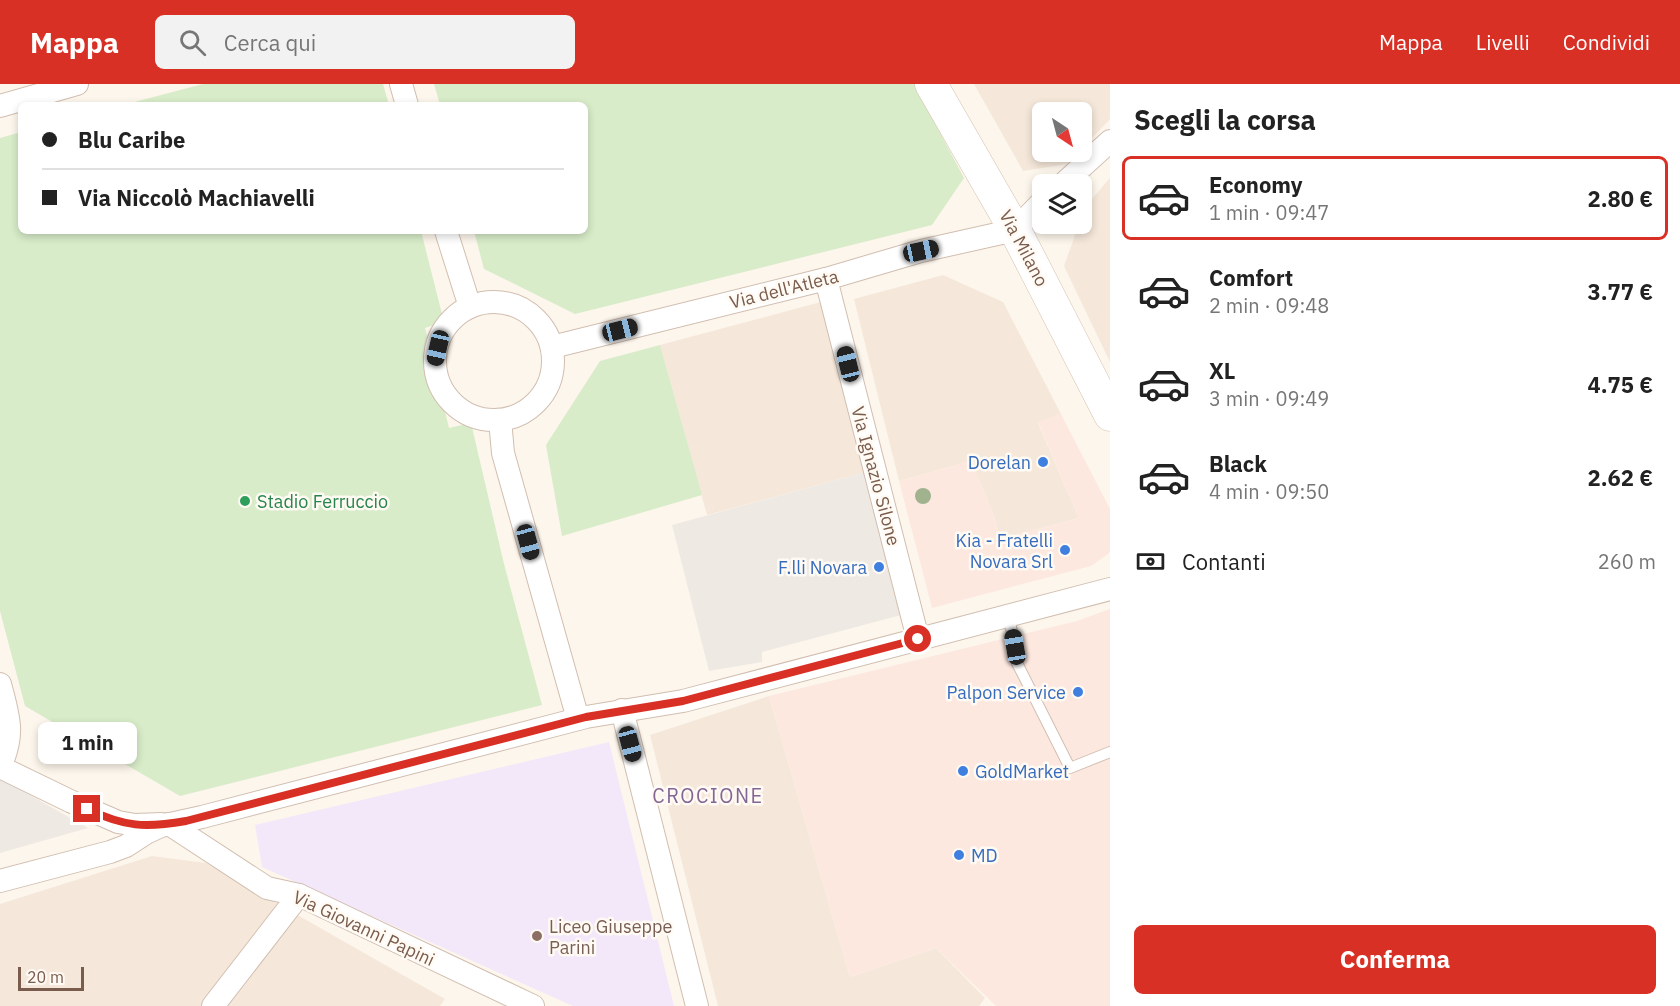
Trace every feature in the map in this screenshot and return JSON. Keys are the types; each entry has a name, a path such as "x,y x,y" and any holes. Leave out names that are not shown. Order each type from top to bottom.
{"main road":[{"name":"Via Milano","path":"938,87 1110,415"}],"street":[{"path":"0,106 77,84"},
{"path":"401,84 406,102"},
{"path":"1074,174 1110,141"},
{"path":"1015,230 1032,212"},
{"name":"Via dell'Atleta","path":"552,347 826,279 921,251 1015,230"},
{"path":"447,234 470,307"},
{"name":"Via Ignazio Silone","path":"826,279 918,639"},
{"path":"499,302 519,307 530,313 544,328 552,347 553,371 548,385 537,402 520,414 500,420 474,417 456,407 448,399 438,381 435,360 441,335 453,318 470,307 499,302"},
{"path":"500,420 503,453 578,719"},
{"path":"1087,594 1110,577"},
{"path":"0,881 118,849 153,829 169,824 578,719 683,701 1110,589"},
{"path":"0,684 10,729 9,745 0,767 118,822 135,825 169,824"},
{"path":"622,710 697,1006"},
{"name":"Via Giovanni Papini","path":"169,824 267,888 299,895 533,1006"},
{"path":"213,1006 299,895"}],"lane":[{"path":"1010,615 1017,663 1070,768 1110,752"}],"shaded area":[{"path":"974,84 1110,84 1110,119 1092,138 1092,102 1032,102 1032,162 1069,162 1023,171"},
{"path":"1110,178 1110,362 1064,266 1075,234 1092,234 1092,199"},
{"path":"943,275 1003,302 1061,414 1038,423 1079,518 1000,539 995,519 971,461 899,481 854,299"},
{"path":"821,302 866,472 707,515 660,345"},
{"path":"1061,414 1110,509 1110,551 1091,566 932,608 899,481 971,461 995,519 1000,539 1079,518 1038,422"},
{"path":"866,472 905,614 762,652 762,662 709,671 672,525"},
{"path":"1110,609 1110,1006 996,1006 936,948 850,977 769,696 1077,621"},
{"path":"769,696 850,977 936,948 985,998 979,1006 718,1006 650,735"},
{"name":"Liceo Giuseppe Parini","path":"609,742 674,1006 573,1006 262,867 255,825"},
{"path":"0,778 88,828 0,853"},
{"path":"152,856 206,863 445,999 440,1006 0,1006 0,904"}],"green space":[{"path":"203,84 383,84 388,102 134,102"},
{"path":"434,84 933,84 921,97 964,178 932,225 575,314 484,269 475,234 588,234 588,102 439,102"},
{"name":"Stadio Ferruccio","path":"18,133 18,234 422,234 444,322 425,328 449,428 471,423 504,564 542,705 180,796 25,706 0,611 0,138"},
{"path":"660,345 702,495 562,536 546,445 600,361"}],"place":[{"name":"Dorelan","path":"1043,462"},
{"name":"Stadio Ferruccio","path":"245,501"},
{"name":"Kia - Fratelli Novara Srl","path":"1065,550"},
{"name":"F.lli Novara","path":"879,567"},
{"name":"Palpon Service","path":"1078,692"},
{"name":"GoldMarket","path":"963,771"},
{"name":"MD","path":"959,855"},
{"name":"Liceo Giuseppe Parini","path":"537,936"}],"district":[{"name":"CROCIONE","path":"708,795"}],"route":[{"path":"87,809 118,822 135,825 186,821 586,717 683,701 918,639"}]}
